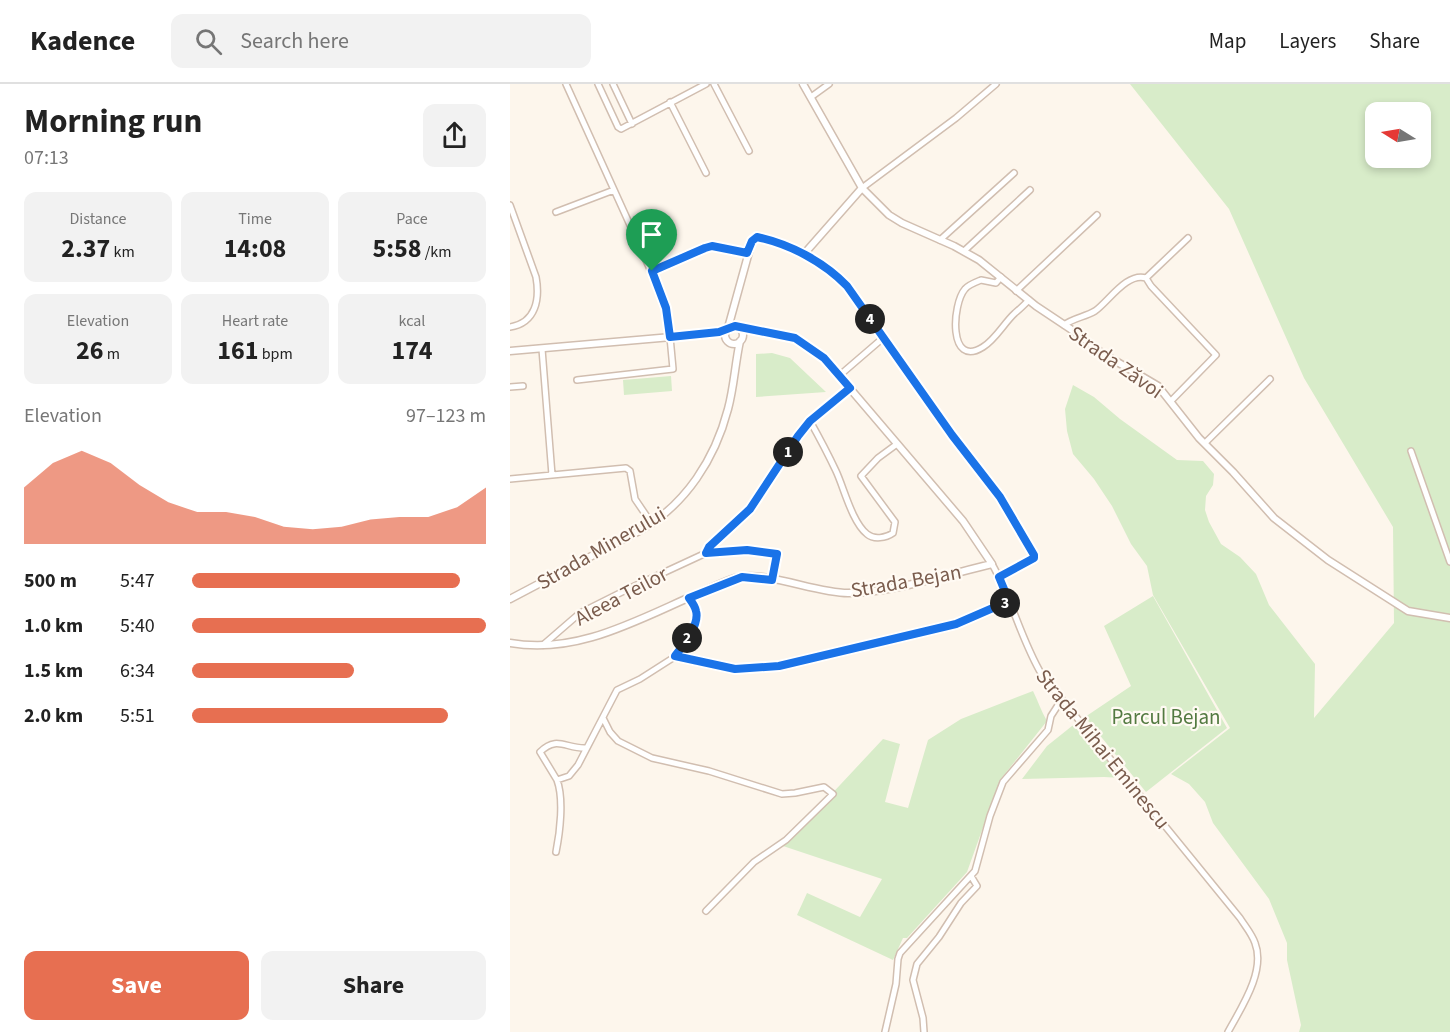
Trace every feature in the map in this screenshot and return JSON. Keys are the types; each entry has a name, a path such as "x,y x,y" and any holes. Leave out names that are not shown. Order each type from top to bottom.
{"street":[{"path":"566,84 652,271 666,308 673,369 577,380"},
{"path":"598,84 621,129 706,84"},
{"path":"613,84 632,124"},
{"path":"714,84 749,151"},
{"name":"Strada Zăvoi","path":"803,84 862,188 874,202 902,223 964,251 1115,362 1158,386 1190,428 1274,518 1320,554 1408,611 1450,618"},
{"path":"810,97 829,84"},
{"path":"804,254 862,188 956,118 996,84"},
{"path":"670,102 706,173"},
{"path":"940,240 1014,172"},
{"path":"556,212 614,190"},
{"path":"964,251 1030,190"},
{"path":"510,205 538,288 536,308 532,314 524,322 510,327"},
{"path":"1016,291 1097,216"},
{"path":"736,359 727,340 728,329 752,241 757,237 804,254 830,270 847,286 952,435 1000,497 1033,551 1034,558 999,577"},
{"path":"1146,278 1188,237"},
{"path":"652,271 712,246 747,253"},
{"path":"1064,325 1097,310 1126,283 1142,276 1146,278 1216,355 1171,401"},
{"path":"1000,277 994,284 981,280 964,291 958,306 956,326 957,342 962,348 971,351 985,346 1029,300"},
{"name":"Strada Minerului","path":"510,599 652,524 667,513 684,495 707,462 728,409 736,359 743,334 738,327 734,311"},
{"path":"510,351 711,333 738,327"},
{"name":"Strada Mihai Eminescu","path":"738,327 785,335 804,343 824,358 840,375 963,521 999,577 1032,658 1062,699 1240,918 1255,943 1258,955 1254,977 1228,1032"},
{"path":"711,333 736,343 757,331"},
{"path":"840,375 883,338"},
{"path":"542,349 552,475"},
{"path":"1205,443 1270,380"},
{"path":"510,387 523,386"},
{"name":"Aleea Teilor","path":"706,553 709,547 750,509 810,421 850,388"},
{"path":"810,421 835,470 856,520 864,532 872,537 884,537 893,533 895,522 861,476 878,458 897,444"},
{"path":"1411,451 1450,562"},
{"path":"510,479 626,468 630,471 635,499 652,524"},
{"name":"Aleea Teilor","path":"542,646 580,613 706,553 747,550 777,554 772,580"},
{"name":"Strada Bejan","path":"510,643 542,646 570,644 600,636 742,577 851,593 898,586 992,564"},
{"path":"557,780 573,772 617,690 640,679 675,656 683,646 696,620 696,610 689,598"},
{"path":"675,656 735,669 779,666 956,624 1009,601"},
{"path":"885,1032 896,984 900,953 971,876 978,862 990,816 1004,782 1048,730 1051,716 1062,699"},
{"path":"603,718 618,741 652,758 709,771 772,792 795,793 824,787 832,794 786,840 764,854 747,869 706,911"},
{"path":"556,852 560,830 560,796 557,780 540,752 552,743 574,748 586,747"},
{"path":"924,1032 914,980 917,964 939,937 961,903 977,886 971,876"}],"green space":[{"path":"1130,84 1450,84 1450,1032 1299,1032 1301,1025 1287,960 1287,943 1269,899 1213,823 1205,802 1189,784 1171,774 1230,728 1153,595 1147,566 1131,544 1112,506 1094,479 1073,454 1067,431 1065,409 1073,385 1094,397 1120,419 1177,460 1203,461 1214,474 1213,485 1206,496 1205,510 1221,544 1240,557 1256,574 1269,605 1315,664 1314,718 1394,623 1393,527 1304,378 1229,209"},
{"path":"772,353 790,358 826,392 756,397 756,354"},
{"path":"671,376 672,391 624,395 623,380"},
{"name":"Parcul Bejan","path":"1153,596 1227,728 1146,792 1085,717 1131,686 1104,626"},
{"path":"1033,691 1047,721 1000,780 967,872 907,938 903,938 893,960 797,915 807,893 860,917 882,879 783,846 883,739 900,744 885,802 908,808 928,740 961,719"},
{"path":"1077,722 1122,778 1022,779 1047,746"}],"route":[{"path":"757,237 804,254 839,277 952,435 1000,497 1033,551 1034,558 999,577 1009,601 956,624 779,666 735,669 675,656 683,646 696,620 696,610 689,598 742,577 772,580 777,554 747,550 706,553 709,547 750,509 810,421 850,388 818,352 795,338 735,326 719,332 670,337 664,300 652,271 712,246 747,253 752,241 757,237"}]}
